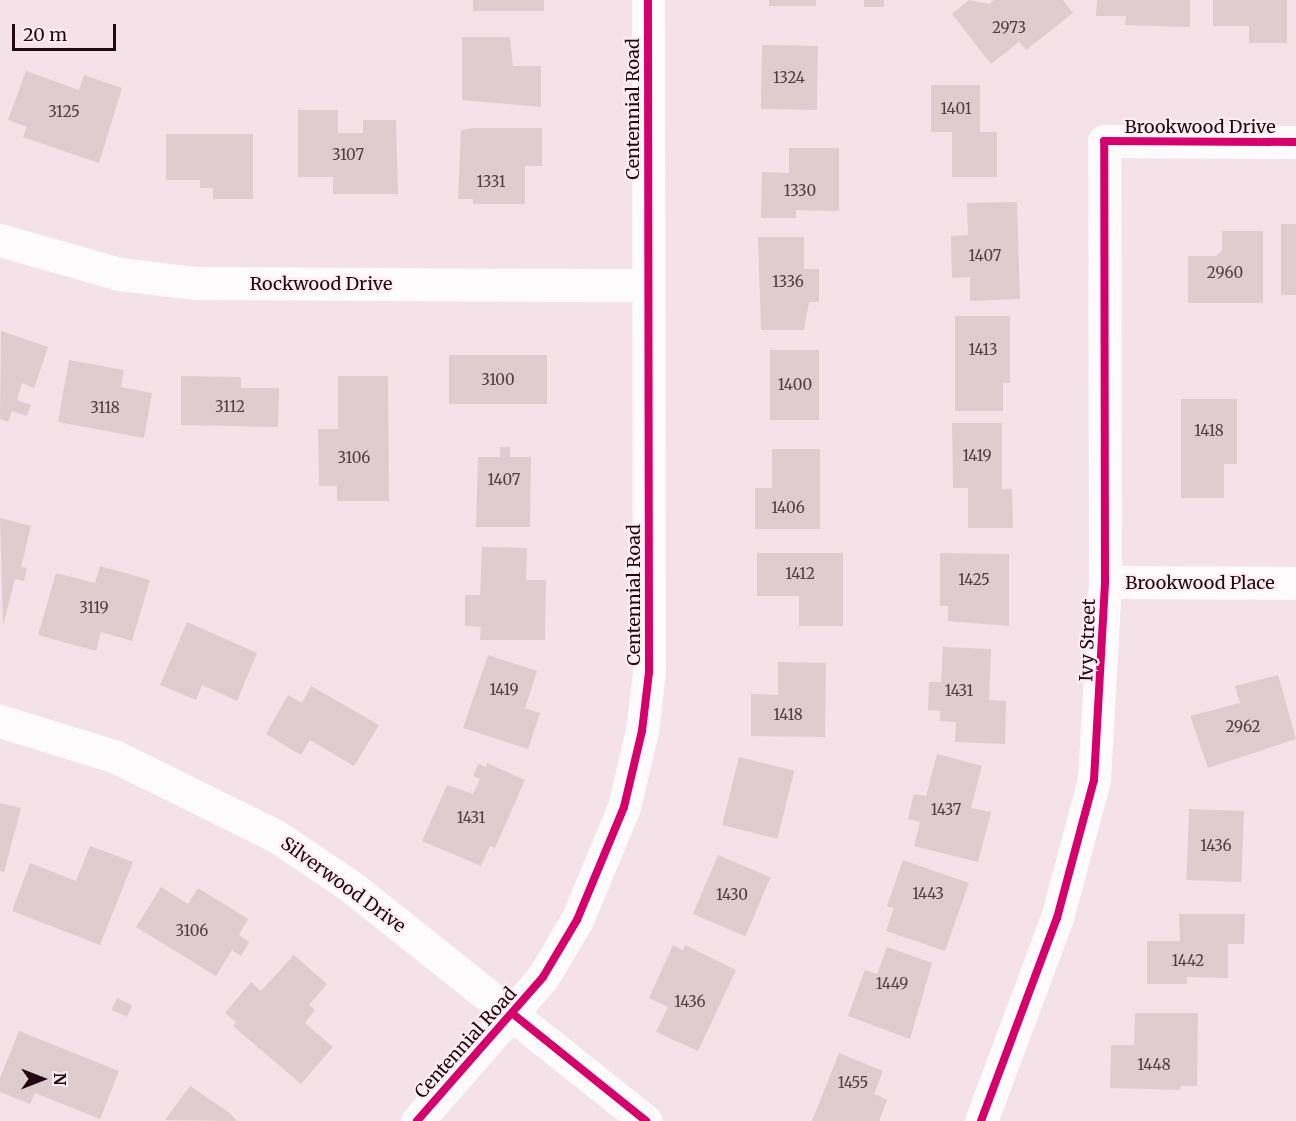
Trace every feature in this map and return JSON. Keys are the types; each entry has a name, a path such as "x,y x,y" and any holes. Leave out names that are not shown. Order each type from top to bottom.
{"street":[{"name":"Centennial Road","path":"417,1121 513,1014 543,976 601,869 624,807 642,731 649,672 648,0"},
{"name":"Brookwood Drive","path":"1104,141 1296,142"},
{"name":"Ivy Street","path":"981,1121 1079,849 1094,780 1105,582 1104,141"},
{"name":"Rockwood Drive","path":"0,240 119,274 195,283 648,285"},
{"name":"Brookwood Place","path":"1105,582 1296,583"},
{"name":"Silverwood Drive","path":"0,721 116,757 276,836 349,885 646,1121"}],"building":[{"path":"473,0 544,0 544,11 473,11"},
{"path":"769,0 816,0 816,6 769,6"},
{"path":"864,0 884,0 884,7 864,7"},
{"path":"969,0 989,4 994,0 1063,0 1073,13 1026,50 1019,42 991,64 952,14"},
{"path":"1097,0 1190,0 1190,27 1125,25 1126,16 1096,16"},
{"path":"1213,0 1287,0 1287,43 1249,43 1249,26 1213,26"},
{"path":"462,37 510,37 513,66 541,66 541,107 462,100"},
{"path":"762,45 818,46 817,110 761,109"},
{"path":"26,71 79,90 84,75 122,88 99,163 23,137 27,127 8,120"},
{"path":"931,85 980,85 980,132 997,132 997,177 952,177 952,132 931,132"},
{"path":"298,110 338,110 338,133 363,133 363,120 396,120 398,194 333,194 333,177 298,177"},
{"path":"542,128 542,166 525,166 525,204 473,204 473,199 458,199 461,130"},
{"path":"166,134 253,134 253,199 213,199 213,188 200,188 200,180 166,180"},
{"path":"789,148 839,148 839,211 796,210 796,218 761,218 762,172 789,173"},
{"path":"1017,202 1020,299 970,301 970,277 952,278 951,236 968,235 967,203"},
{"path":"1281,224 1296,224 1296,295 1281,295"},
{"path":"1222,231 1263,231 1263,303 1188,303 1188,256 1216,256 1222,250"},
{"path":"758,237 804,237 804,269 819,269 819,302 809,302 804,330 761,330"},
{"path":"955,316 1010,316 1010,383 1003,383 1003,411 955,411"},
{"path":"1,331 48,347 34,388 22,383 17,400 31,405 27,416 12,411 8,422 0,419"},
{"path":"770,350 819,350 819,420 770,420"},
{"path":"449,355 547,355 547,404 449,404"},
{"path":"69,360 124,370 121,387 152,393 144,438 58,422"},
{"path":"181,376 241,377 241,388 279,388 278,427 181,425"},
{"path":"338,376 388,376 389,501 337,501 337,486 319,486 318,429 338,429"},
{"path":"1181,399 1237,399 1237,464 1224,464 1224,498 1181,498"},
{"path":"952,423 1002,423 1002,489 1012,489 1013,528 968,528 968,488 953,488"},
{"path":"500,447 510,447 510,457 531,457 530,527 476,527 478,457 500,457"},
{"path":"772,449 820,449 820,529 755,529 755,488 772,488"},
{"path":"0,518 31,526 21,567 27,568 24,581 15,579 3,626"},
{"path":"482,547 527,548 526,580 546,580 545,640 480,640 481,627 465,626 465,595 480,595"},
{"path":"757,553 843,553 843,626 799,626 799,596 757,596"},
{"path":"940,553 1009,554 1009,626 948,621 948,606 940,606"},
{"path":"100,566 150,580 132,641 101,632 96,651 38,635 56,573 95,583"},
{"path":"187,622 257,653 237,701 202,685 196,700 160,685"},
{"path":"943,647 991,649 989,700 1006,701 1005,744 955,742 956,722 940,721 940,711 928,710 929,682 941,682"},
{"path":"488,655 537,671 525,708 540,713 528,749 463,728"},
{"path":"778,662 826,663 825,737 751,736 751,694 778,695"},
{"path":"1278,675 1296,739 1208,768 1190,716 1240,703 1235,686"},
{"path":"311,686 379,725 354,766 310,740 301,755 266,734 288,695 302,703"},
{"path":"937,754 982,766 971,808 991,812 978,862 914,846 920,822 908,819 914,794 926,796"},
{"path":"739,757 794,771 777,839 722,825"},
{"path":"487,763 525,780 495,848 490,846 481,866 422,841 447,785 473,794 480,779 473,776 478,764 486,767"},
{"path":"0,803 21,808 4,872 0,871"},
{"path":"1189,809 1244,811 1241,882 1187,880"},
{"path":"90,846 133,862 100,945 12,911 30,863 76,881"},
{"path":"718,855 770,877 745,936 693,914"},
{"path":"903,860 969,883 945,951 886,931 894,908 887,906"},
{"path":"161,887 188,904 198,888 248,919 239,935 249,942 241,956 232,950 216,976 136,927"},
{"path":"1179,914 1245,914 1244,944 1228,944 1228,978 1187,977 1187,984 1147,984 1147,941 1180,941"},
{"path":"673,945 683,950 685,945 736,970 698,1051 656,1032 668,1007 649,998"},
{"path":"887,947 932,963 910,1039 848,1016 865,970 877,974"},
{"path":"294,955 327,984 309,1005 315,1010 305,1023 333,1047 301,1084 233,1026 236,1022 225,1013 251,982 261,991"},
{"path":"117,998 132,1005 127,1017 112,1010"},
{"path":"1135,1013 1198,1013 1197,1086 1181,1086 1180,1090 1110,1088 1111,1045 1134,1045"},
{"path":"19,1031 119,1071 100,1119 35,1093 30,1104 0,1092 0,1078"},
{"path":"839,1053 883,1071 874,1094 887,1100 879,1121 812,1121"},
{"path":"190,1086 231,1114 237,1121 165,1120"}],"cycle path":[{"path":"417,1121 543,977 577,920 624,807 642,731 649,672 648,0"},
{"path":"981,1121 1057,918 1094,780 1105,582 1104,141 1296,142"},
{"path":"513,1014 646,1121"}]}
